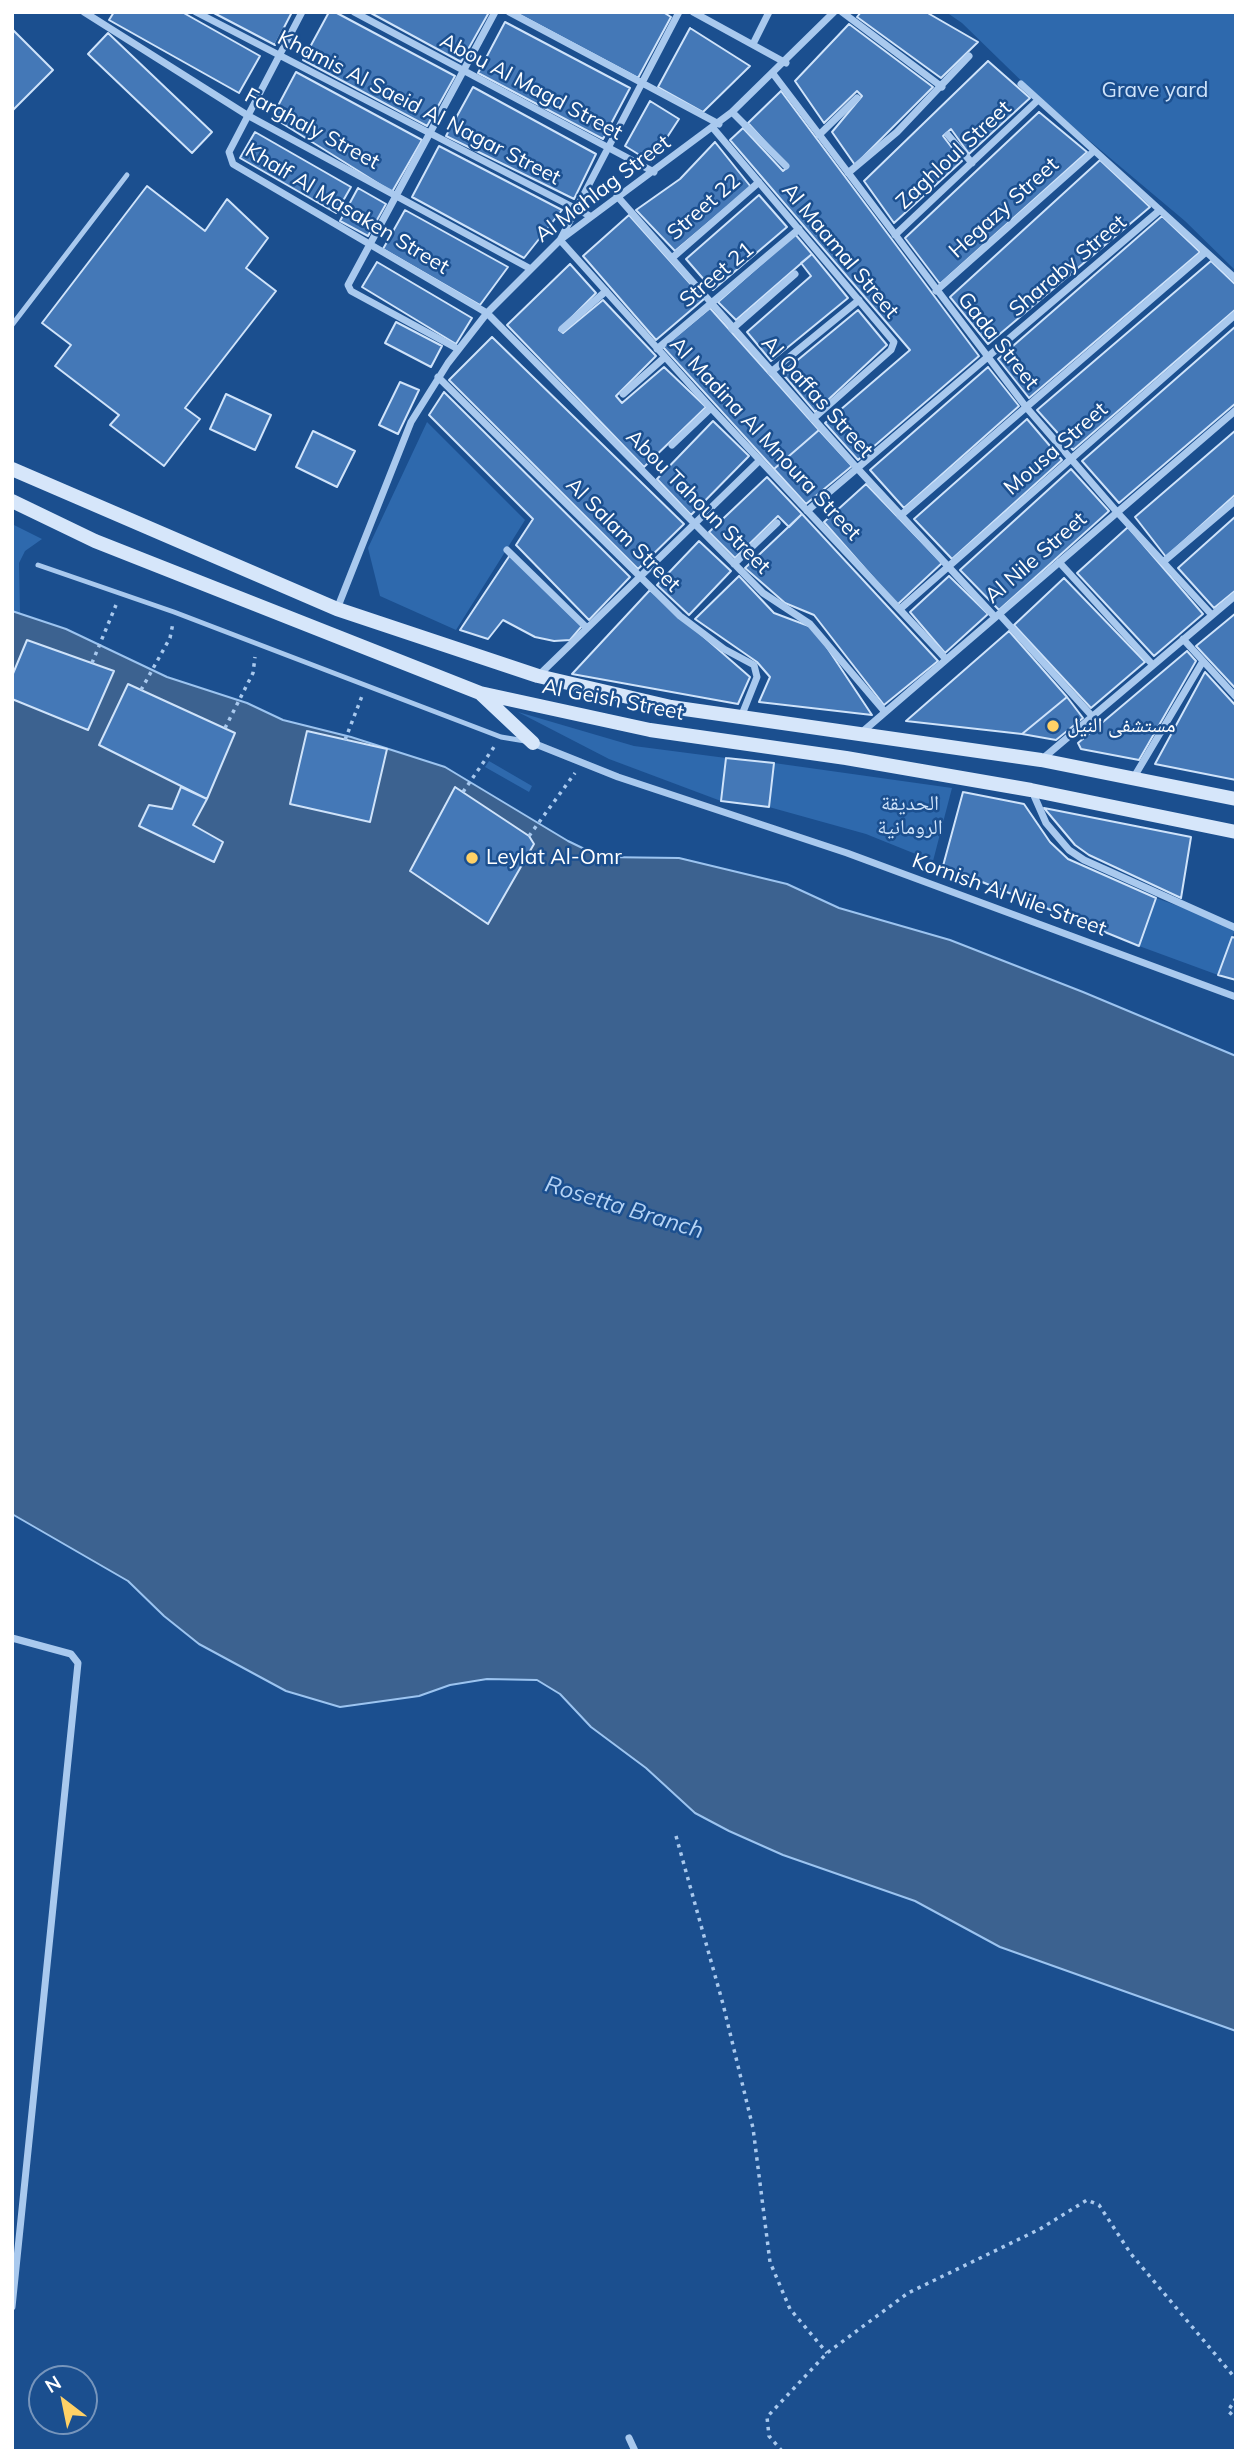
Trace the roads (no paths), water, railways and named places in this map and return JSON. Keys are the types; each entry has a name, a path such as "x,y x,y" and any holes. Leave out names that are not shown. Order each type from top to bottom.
{"main road":[{"name":"Al Geish Street","path":"12,469 337,609 538,676 645,701 1041,760 1236,799"},
{"name":"Al Geish Street","path":"12,501 95,541 480,693 650,730 846,758 1031,790 1236,832"},
{"path":"480,693 533,743"}],"street":[{"name":"Farghaly Street","path":"84,12 247,115 529,268"},
{"path":"98,21 103,12"},
{"name":"Khamis Al Saeid Al Nagar Street","path":"196,12 590,216"},
{"name":"Khalf Al Masaken Street","path":"302,12 229,152 233,164 487,313"},
{"name":"Abou Al Magd Street","path":"354,12 654,172"},
{"path":"458,349 349,289 349,283 495,12"},
{"path":"509,12 716,126"},
{"path":"560,240 679,12"},
{"path":"693,12 786,63"},
{"path":"753,44 769,12"},
{"name":"Al Mahlag Street","path":"337,609 411,422 438,377 487,313 529,268 560,240 716,126 774,75 834,12"},
{"path":"842,12 942,87"},
{"path":"848,173 897,132 969,57"},
{"name":"Gada Street","path":"774,75 1026,407 1070,460 1211,614"},
{"path":"1021,85 1236,279"},
{"path":"819,135 857,97"},
{"name":"Zaghloul Street","path":"895,235 1037,101"},
{"path":"732,112 786,166"},
{"name":"Al Maamal Street","path":"716,126 891,338 894,347 813,419"},
{"path":"948,135 972,163"},
{"name":"Hegazy Street","path":"936,291 1094,150"},
{"name":"Street 22","path":"672,258 759,181"},
{"name":"Al Qaffas Street","path":"617,196 900,516 1092,716"},
{"name":"Sharaby Street","path":"807,511 1160,210"},
{"name":"Street 21","path":"657,349 799,229"},
{"name":"Al Madina Al Mnoura Street","path":"560,240 759,461 946,659"},
{"path":"900,516 1206,252"},
{"path":"732,329 795,274"},
{"path":"562,329 606,291"},
{"path":"771,372 859,300"},
{"name":"Abou Tahoun Street","path":"487,313 772,601 810,624 885,712"},
{"name":"Mousa Street","path":"900,609 1236,314"},
{"path":"623,394 665,357"},
{"name":"Al Salam Street","path":"438,377 701,634 756,668 757,677 741,717"},
{"path":"672,445 711,408"},
{"name":"Al Nile Street","path":"860,734 1236,410"},
{"path":"538,676 759,461"},
{"path":"1163,562 1236,500"},
{"path":"734,564 777,523"},
{"path":"507,550 587,628"},
{"path":"1059,562 1152,664"},
{"path":"1041,760 1236,595"},
{"path":"1183,639 1236,697"},
{"path":"1134,777 1203,661"},
{"name":"Kornish Al Nile Street","path":"533,743 582,763 847,853 1236,997"},
{"path":"1031,790 1046,823 1069,850 1084,860 1236,928"},
{"path":"12,1638 71,1654 78,1663 12,2307"},
{"path":"629,2438 635,2451"}],"lane":[{"path":"12,325 127,175"},
{"path":"38,565 501,737 533,743"}],"water":[{"name":"Rosetta Branch","path":"12,611 66,629 167,677 247,703 283,720 351,737 445,767 568,841 601,857 679,858 787,884 839,908 950,940 1236,1056 1236,2031 1000,1947 915,1901 783,1855 729,1831 695,1813 646,1768 591,1727 560,1694 537,1680 487,1679 450,1685 419,1696 340,1707 286,1691 199,1644 164,1616 128,1581 12,1514"}],"place":[{"name":"مستشفى النيل","path":"1053,726"},
{"name":"Leylat Al-Omr","path":"472,858"}],"park label":[{"name":"Grave yard","path":"1155,91"},
{"name":"الحديقة الرومانية","path":"910,816"}]}
